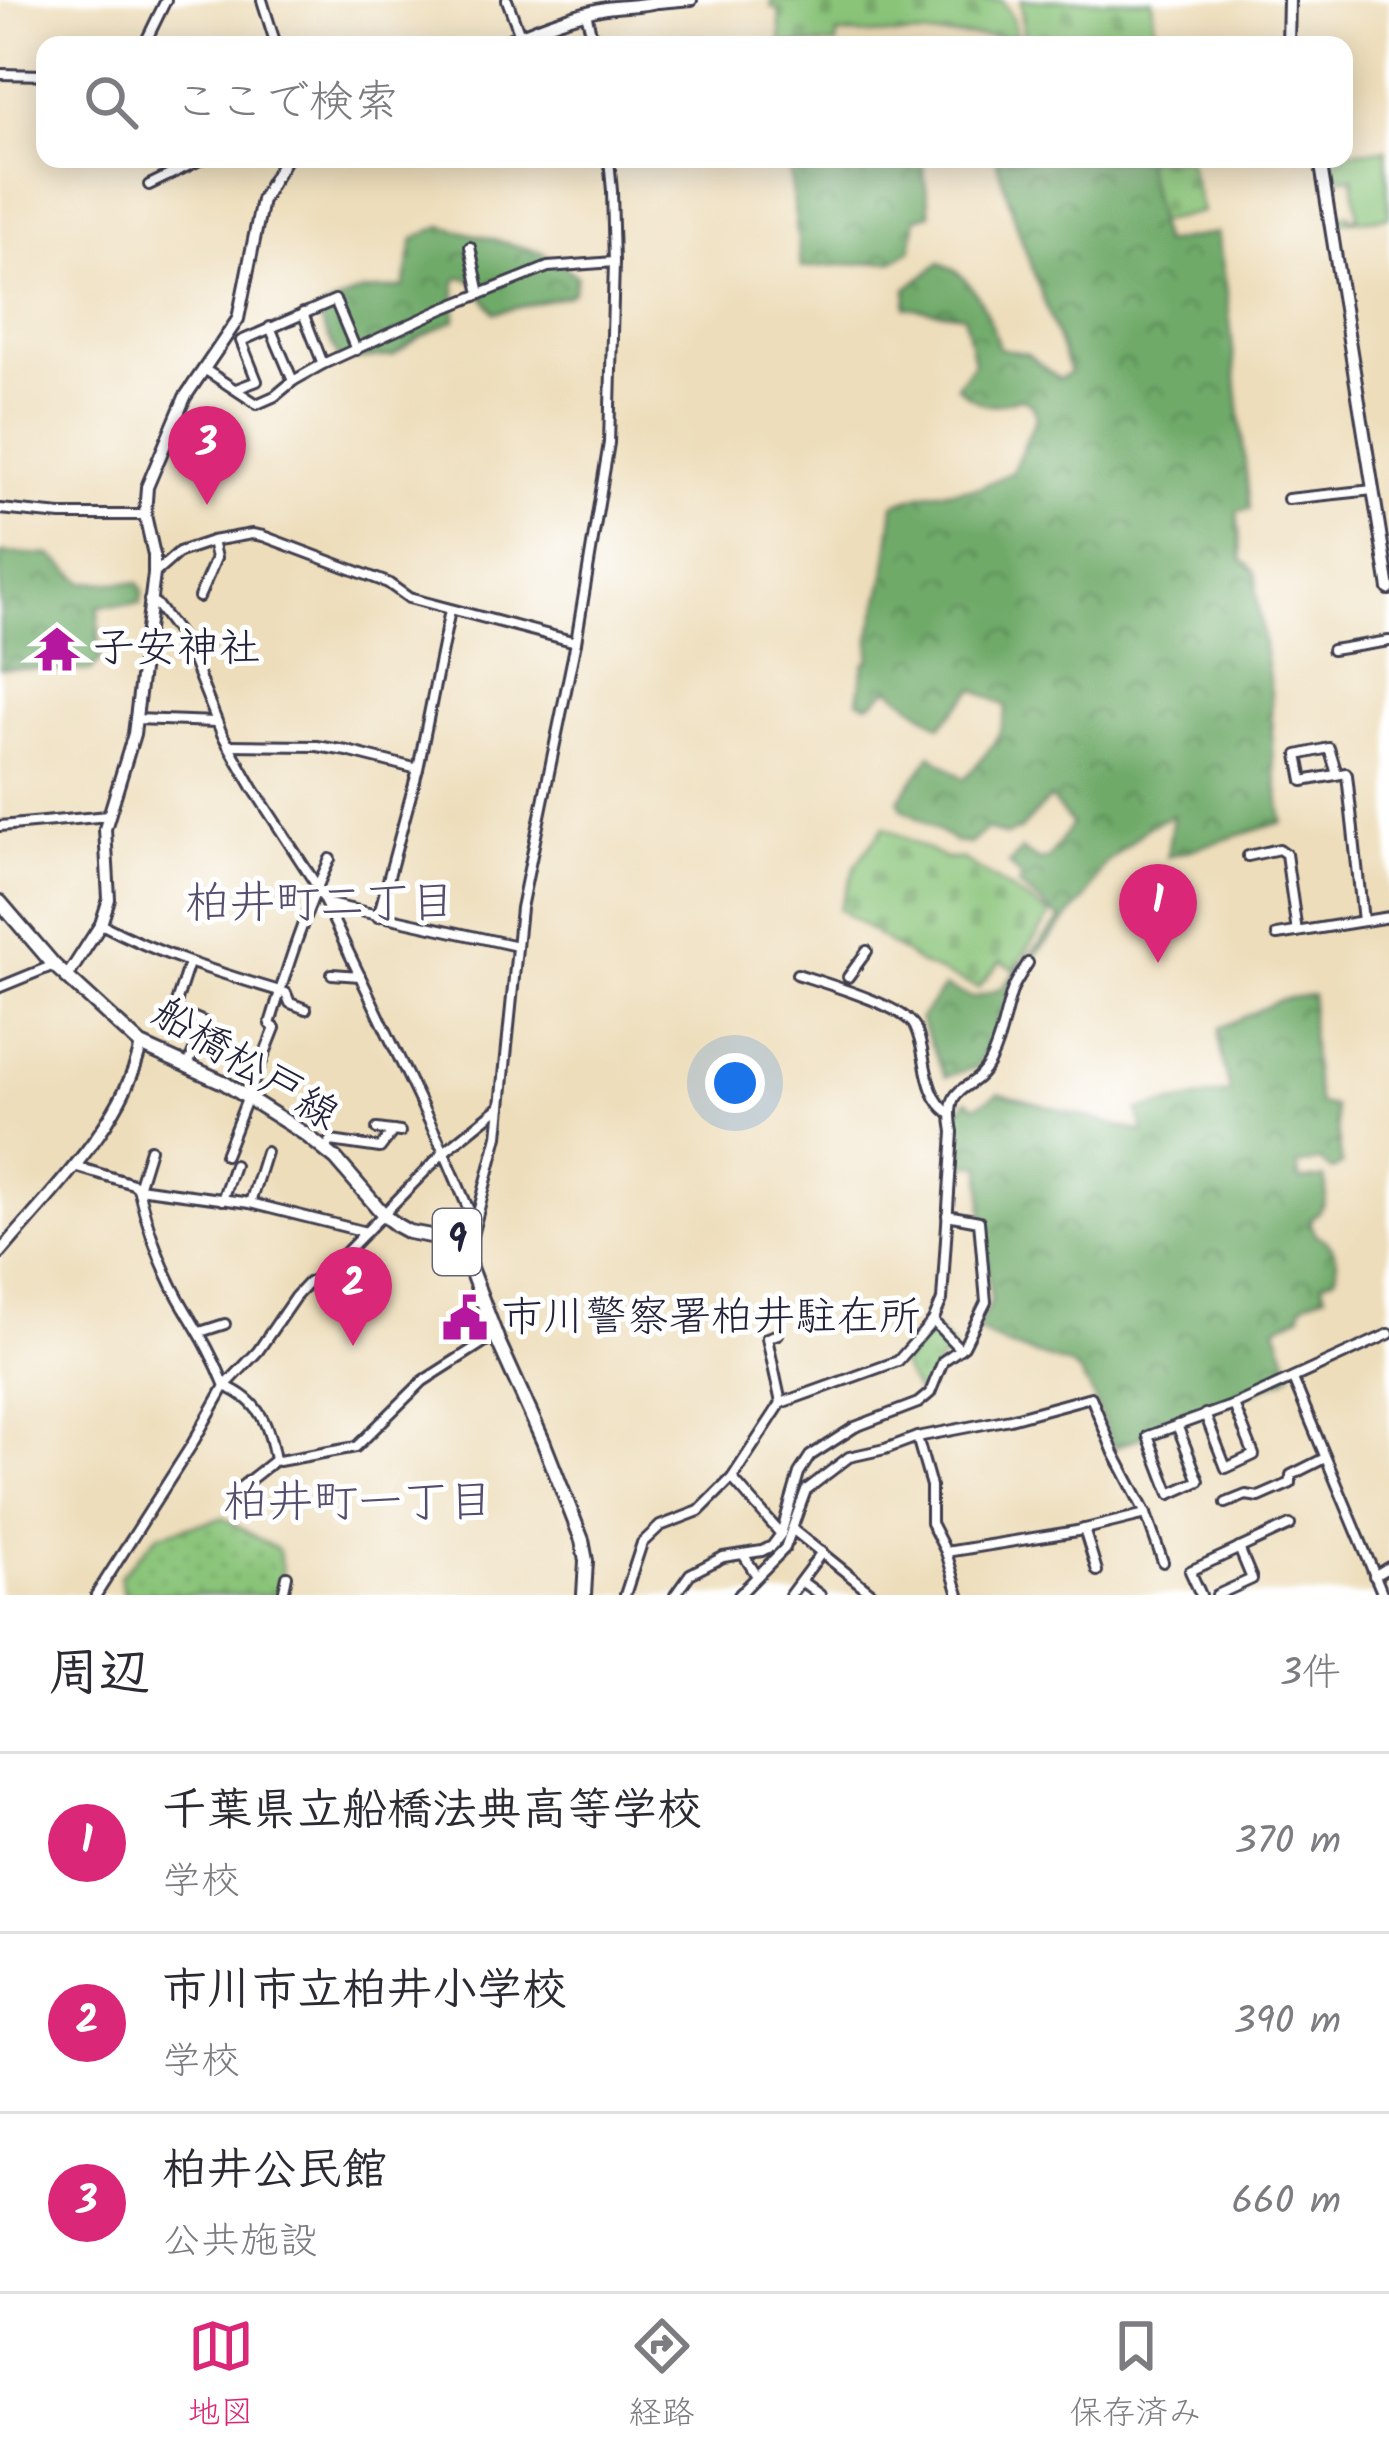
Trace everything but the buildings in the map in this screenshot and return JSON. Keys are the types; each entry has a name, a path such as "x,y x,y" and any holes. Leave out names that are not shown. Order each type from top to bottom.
{"main road":[{"name":"船橋松戸線","path":"0,902 54,965 141,1045 247,1096 325,1149 385,1216 409,1232 452,1240 467,1256"},
{"name":"9","path":"467,1256 582,1540 584,1595"}],"street":[{"path":"148,36 166,0"},
{"path":"262,0 273,36"},
{"path":"507,0 523,36"},
{"path":"529,36 586,13 692,0"},
{"path":"1288,36 1289,0"},
{"path":"586,13 592,36"},
{"path":"0,74 36,75"},
{"path":"149,185 184,168"},
{"path":"67,977 101,924 109,899 105,829 130,753 154,574 145,515 147,487 185,397 238,319 262,200 280,168"},
{"path":"467,1256 493,1162 521,908 576,642 609,443 614,262 610,168"},
{"path":"1321,168 1389,589"},
{"path":"470,248 480,294"},
{"path":"204,369 257,404 323,364 408,322 548,267 614,262"},
{"path":"236,389 257,381 241,341 335,300 356,350"},
{"path":"304,313 323,364"},
{"path":"270,327 293,381"},
{"path":"1288,500 1373,490"},
{"path":"0,509 145,515"},
{"path":"154,574 179,553 239,535 263,536 388,583 409,598 576,642"},
{"path":"199,597 216,558 212,542"},
{"path":"149,600 186,644 228,745 317,886 474,1223"},
{"path":"379,917 418,769 450,610"},
{"path":"1331,650 1389,641"},
{"path":"135,719 216,722"},
{"path":"228,745 317,746 418,769"},
{"path":"1336,774 1330,748 1298,755 1304,781 1347,775 1363,922"},
{"path":"0,826 108,816"},
{"path":"1248,856 1279,849 1286,854 1297,932"},
{"path":"225,1155 275,1028 271,1024 280,991 330,859"},
{"path":"326,904 517,946"},
{"path":"1277,935 1389,917"},
{"path":"101,924 189,963 286,993 290,1004 306,1010"},
{"path":"848,977 867,951"},
{"path":"188,1065 206,1023 174,1009 189,963"},
{"path":"625,1595 642,1543 660,1526 699,1510 732,1478 781,1403 898,1361 934,1321 942,1300 950,1106 965,1083 978,1079 992,1058 1013,988 1028,963"},
{"path":"0,987 54,965"},
{"path":"332,974 362,976"},
{"path":"797,974 861,995 915,1024 939,1106 949,1113"},
{"path":"0,1253 74,1166 122,1096 141,1045"},
{"path":"96,1595 225,1386 258,1352 295,1297 368,1233 444,1153 502,1105"},
{"path":"325,1149 331,1142 380,1148 397,1131 377,1129"},
{"path":"150,1150 138,1188 147,1227 225,1386 266,1420 274,1460"},
{"path":"250,1203 266,1152"},
{"path":"222,1201 234,1165"},
{"path":"74,1166 138,1188 250,1203 368,1233"},
{"path":"675,1595 690,1574 723,1557 772,1546 781,1534 799,1473 810,1456 855,1427 918,1403 930,1393 943,1361 960,1349 986,1302 979,1221 947,1215"},
{"path":"934,1321 960,1349"},
{"path":"200,1332 225,1324"},
{"path":"237,1490 274,1460 356,1448 423,1381 496,1334"},
{"path":"778,1334 767,1338 781,1403"},
{"path":"1177,1425 1199,1481 1170,1494 1148,1436 1205,1414 1234,1405 1389,1334"},
{"path":"1293,1379 1383,1595"},
{"path":"739,1595 784,1548 806,1490 849,1457 1090,1397 1146,1514 1163,1562"},
{"path":"1205,1414 1226,1468 1254,1455 1234,1405"},
{"path":"917,1437 931,1486 931,1522 959,1595"},
{"path":"1226,1503 1246,1495 1259,1497 1292,1483 1291,1475 1325,1458"},
{"path":"732,1478 781,1534"},
{"path":"946,1552 1146,1514"},
{"path":"1202,1595 1190,1571 1290,1525"},
{"path":"792,1529 874,1595"},
{"path":"1084,1529 1097,1571"},
{"path":"1217,1595 1252,1579 1239,1548"},
{"path":"790,1595 822,1552"},
{"path":"743,1554 757,1576"},
{"path":"1374,1576 1389,1567"},
{"path":"283,1595 286,1576"},
{"path":"801,1580 816,1594"}],"green space":[{"path":"771,0 1002,0 1017,36 780,36 779,9 772,8"},
{"path":"1021,0 1152,0 1155,36 1023,36"},
{"path":"1386,149 1389,217 1343,222 1337,216 1358,218 1353,177 1331,178 1329,168 1353,168 1353,151"},
{"path":"789,168 923,168 930,214 916,218 911,250 894,261 801,268"},
{"path":"999,168 1146,168 1162,243 1217,233 1250,509 1237,511 1242,561 1256,576 1283,822 1167,857 1173,815 1148,827 1105,864 1085,899 1014,979 977,1067 945,1077 920,1019 944,987 973,998 1001,989 1061,919 1018,885 1022,878 1009,864 1022,850 1039,861 1048,859 1072,824 1050,798 1021,829 1006,836 987,829 970,844 955,842 902,808 899,800 931,755 964,779 997,737 1006,706 974,689 940,726 889,688 867,704 858,700 864,664 870,659 894,504 923,494 980,487 1012,472 1036,418 1033,405 1021,398 986,404 957,386 974,362 964,315 906,307 907,288 940,263 952,269 979,298 999,348 1027,354 1059,379 1070,372"},
{"path":"1146,168 1190,168 1202,212 1158,222"},
{"path":"441,226 541,252 577,276 573,292 495,313 471,280 461,277 455,282 455,320 393,356 340,361 320,319 324,308 359,292 404,287 414,238"},
{"path":"0,553 51,555 83,582 138,583 143,591 140,604 98,606 100,660 91,671 0,668"},
{"path":"884,827 946,859 962,859 1051,915 1014,969 1001,961 978,988 922,965 839,909 857,863"},
{"path":"1312,995 1319,1104 1334,1107 1342,1165 1332,1170 1320,1161 1297,1165 1300,1180 1324,1178 1325,1201 1310,1225 1334,1251 1336,1276 1322,1282 1325,1294 1307,1301 1301,1314 1276,1327 1292,1373 1285,1379 1114,1448 1079,1372 977,1330 991,1301 982,1166 955,1163 954,1116 967,1100 976,1106 999,1093 1144,1133 1138,1110 1230,1092 1220,1028 1282,999"},
{"path":"933,1328 953,1347 919,1396 900,1364"},
{"path":"223,1518 278,1550 279,1595 123,1595 120,1576 159,1534"}],"place":[{"name":"柏井公民館","path":"207,505"},
{"name":"子安神社","path":"57,649"},
{"name":"千葉県立船橋法典高等学校","path":"1158,963"},
{"name":"市川警察署柏井駐在所","path":"465,1318"},
{"name":"市川市立柏井小学校","path":"353,1346"}],"district":[{"name":"柏井町二丁目","path":"320,905"},
{"name":"柏井町一丁目","path":"358,1504"}]}
